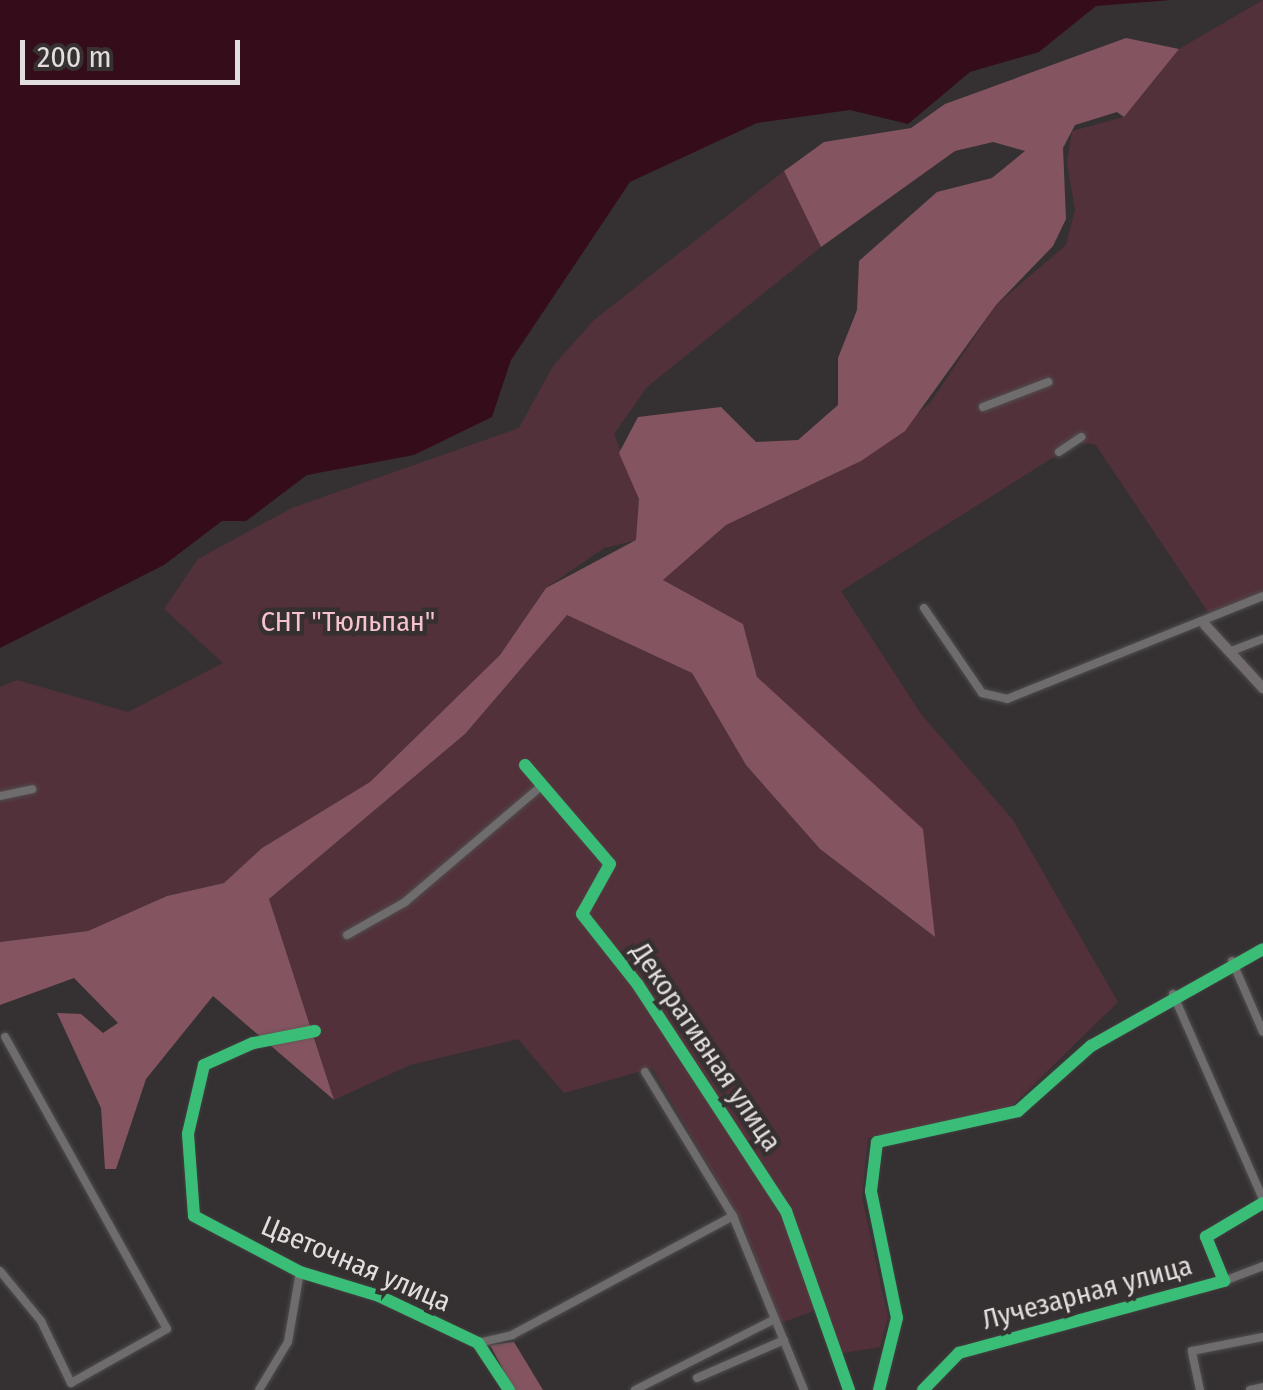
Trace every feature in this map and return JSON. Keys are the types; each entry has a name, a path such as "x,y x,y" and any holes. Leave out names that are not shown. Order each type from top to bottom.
{"street":[{"path":"983,407 1012,402 1026,385 1048,382"},
{"path":"1059,452 1081,437"},
{"path":"924,608 982,693 1007,699 1205,625 1263,596"},
{"path":"1205,625 1234,650 1263,688"},
{"path":"1234,650 1263,638"},
{"name":"Декоративная улица","path":"524,765 610,864 582,914 638,985 786,1211 848,1390"},
{"path":"347,935 405,902 540,787"},
{"path":"0,796 32,789"},
{"path":"879,1390 897,1318 871,1191 877,1142 1018,1111 1091,1046 1232,960 1263,950"},
{"path":"1232,960 1263,1032"},
{"path":"1173,994 1263,1201"},
{"name":"Цветочная улица","path":"315,1031 253,1044 204,1065 188,1134 194,1216 300,1272 380,1296 478,1343"},
{"path":"0,1271 42,1321 71,1383 166,1329 4,1037"},
{"path":"645,1072 733,1216 804,1390"},
{"name":"Лучезарная улица","path":"923,1390 959,1353 1224,1281 1206,1237 1263,1201"},
{"path":"509,1390 478,1343 512,1335 733,1216"},
{"path":"1224,1281 1263,1266"},
{"path":"259,1390 288,1342 300,1272"},
{"path":"634,1390 775,1318"},
{"path":"1200,1390 1192,1351 1263,1337"},
{"path":"697,1378 784,1340"},
{"path":"1250,1390 1263,1387"}],"green space":[{"path":"1263,0 1263,593 1210,615 1095,444 1076,443 841,591 921,714 1013,820 1118,1002 1012,1106 868,1138 862,1197 888,1317 880,1347 831,1355 816,1310 781,1323 742,1223 652,1068 564,1093 518,1039 410,1065 334,1100 269,899 465,734 567,615 692,673 746,765 820,849 933,936 833,754 757,677 743,624 663,580 726,525 861,461 930,403 996,305 1066,245 1075,210 1067,162 1072,131 1124,117 1179,49"},
{"name":"СНТ \"Тюльпан\"","path":"784,171 821,247 647,387 614,434 639,499 637,540 604,548 546,588 500,655 370,782 262,848 224,883 167,896 88,931 0,942 0,687 17,680 128,712 223,663 164,609 198,559 292,508 519,428 553,366 594,320"}],"shaded area":[{"path":"0,0 1171,0 1096,6 1039,52 970,72 908,124 850,110 757,123 630,182 511,360 492,417 414,455 307,475 246,521 222,521 164,565 0,648"},
{"path":"1126,38 1179,49 1124,117 1117,112 1075,125 1063,148 1066,219 1053,246 996,305 905,431 861,461 726,525 663,580 743,624 757,677 923,829 935,937 820,849 746,765 692,673 567,615 465,734 269,899 334,1100 213,996 146,1079 116,1169 105,1169 101,1108 57,1013 81,1014 103,1033 118,1023 74,978 0,1005 0,942 88,931 167,896 224,883 262,848 370,782 500,655 546,588 636,540 639,499 619,453 638,417 721,407 756,442 798,440 838,405 838,358 857,310 859,261 937,192 992,178 1025,151 993,142 955,151 821,247 784,171 824,142 911,128 945,104"},
{"path":"514,1342 543,1390 514,1390 490,1345"}],"cycle path":[{"path":"525,765 610,864 582,914 638,985 786,1211 849,1390"},
{"path":"879,1390 897,1318 871,1191 877,1142 1018,1111 1091,1046 1263,949"},
{"path":"315,1031 253,1043 204,1065 188,1134 194,1216 300,1272 379,1296 478,1343 509,1390"},
{"path":"923,1390 959,1353 1224,1281 1206,1237 1263,1203"}]}
